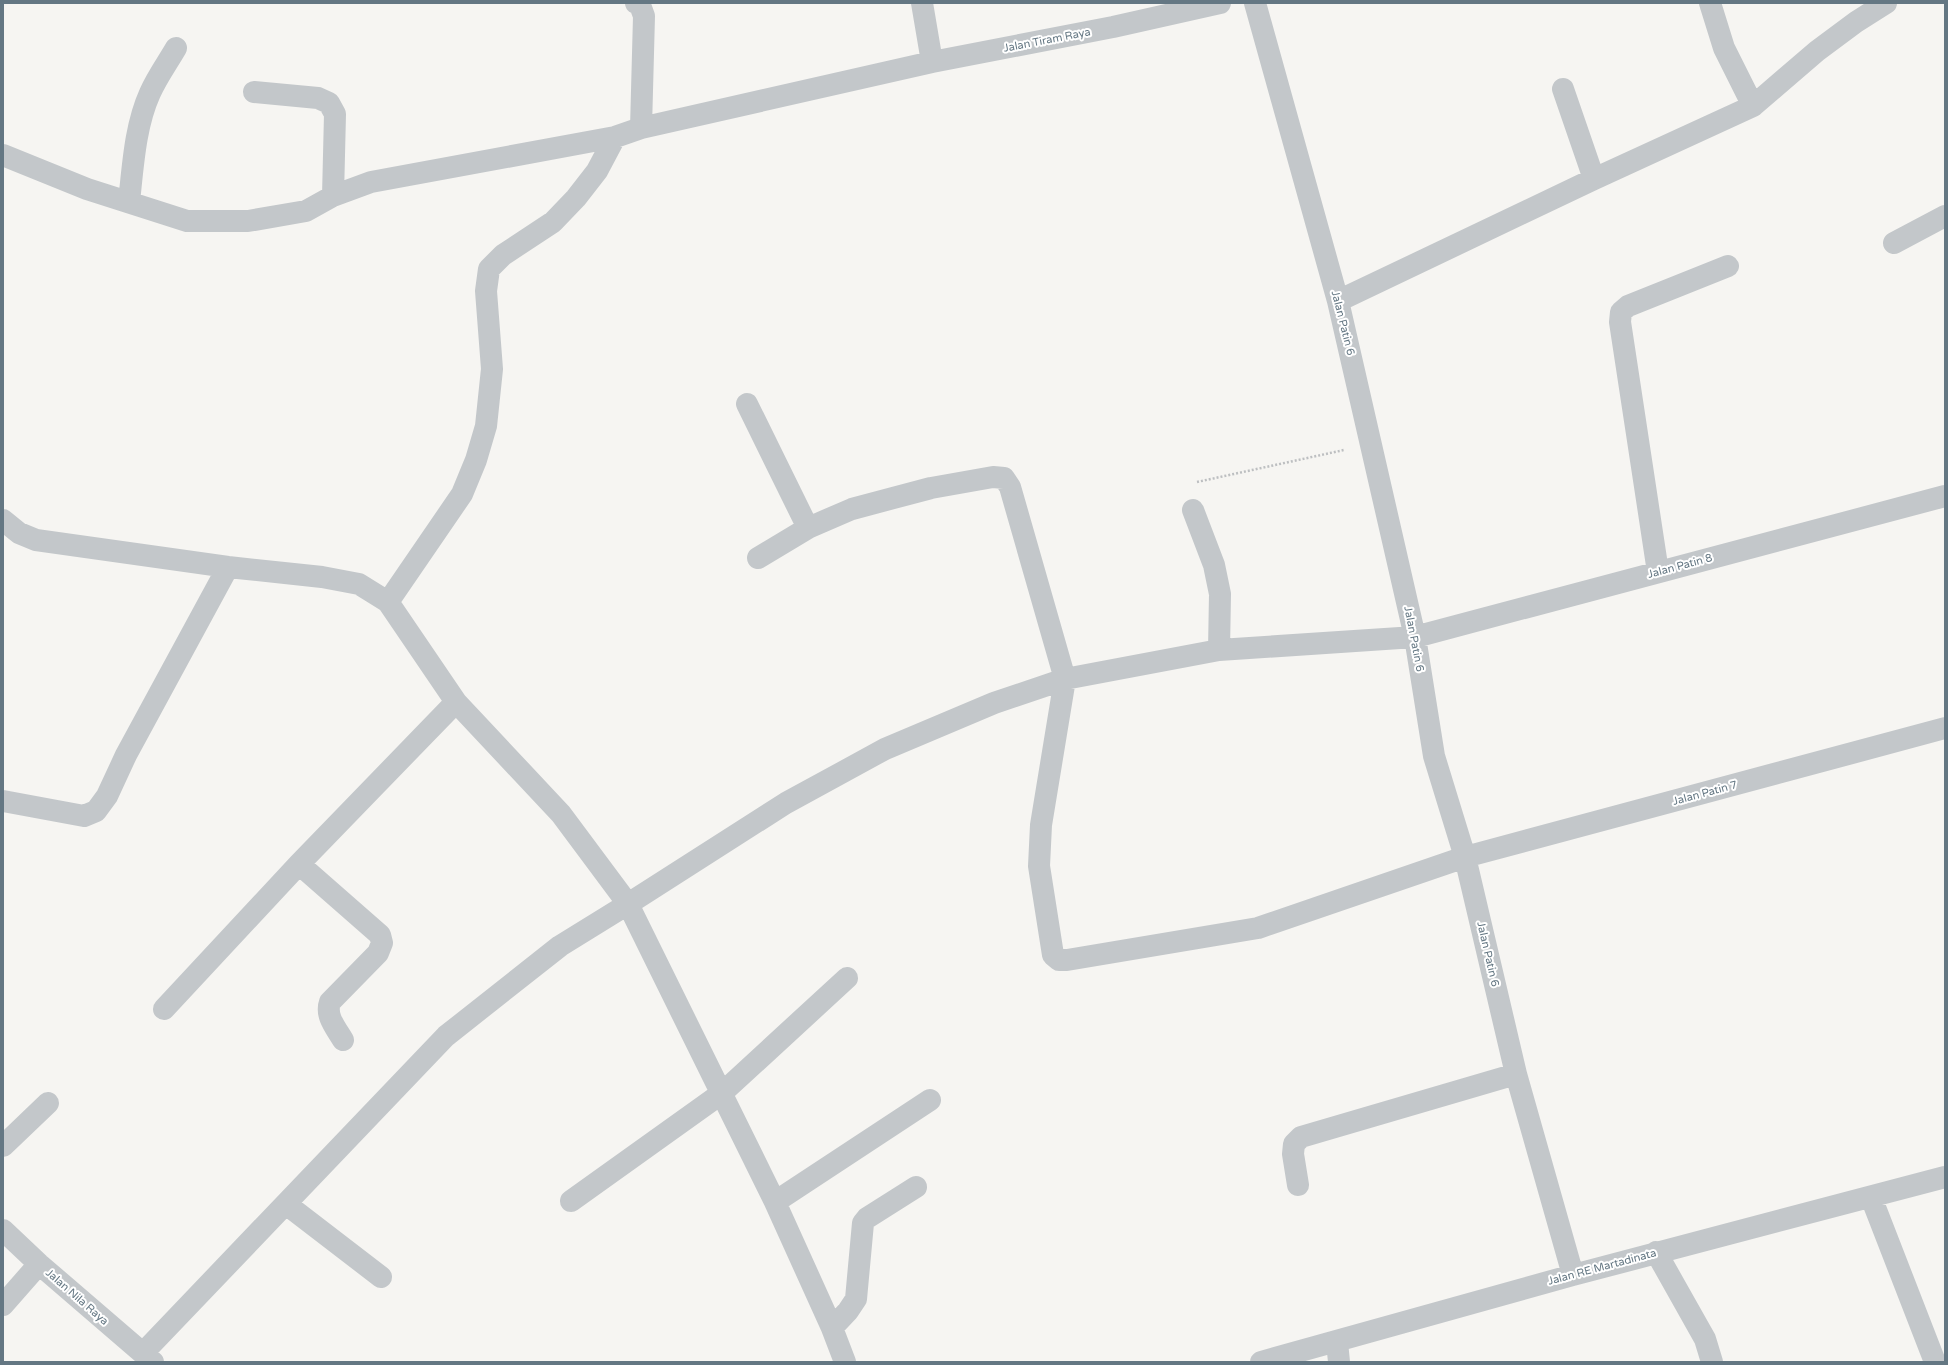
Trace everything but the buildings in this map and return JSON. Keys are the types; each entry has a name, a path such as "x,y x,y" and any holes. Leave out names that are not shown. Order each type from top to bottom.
{"street":[{"path":"636,3 640,5 644,16 641,128"},
{"path":"922,3 932,62"},
{"name":"Jalan Tiram Raya","path":"3,155 87,189 187,221 248,221 306,211 333,196 371,182 614,137 641,128 932,62 1113,27 1220,3"},
{"name":"Jalan Patin 6","path":"1255,3 1338,301 1372,444 1415,637 1434,756 1465,857 1516,1074 1573,1274"},
{"path":"1710,3 1724,48 1753,106"},
{"path":"1338,301 1594,179 1753,106 1817,51 1856,22 1886,3"},
{"path":"129,202 136,143 142,118 150,94 176,48"},
{"path":"1563,89 1594,179"},
{"path":"254,92 318,98 329,103 335,114 333,196"},
{"path":"388,602 462,494 476,460 486,426 492,369 486,291 489,269 503,255 553,222 576,198 597,171 614,137"},
{"path":"1894,243 1945,216"},
{"path":"1658,572 1620,322 1622,312 1628,306 1728,266"},
{"path":"747,404 808,528"},
{"path":"758,558 808,528 852,509 931,488 993,477 1004,478 1010,487 1065,679"},
{"name":"Jalan Patin 8","path":"148,1358 286,1204 446,1036 560,946 779,807 885,749 994,703 1065,679 1219,650 1415,637 1945,496"},
{"path":"1193,510 1214,565 1220,594 1219,650"},
{"path":"3,520 18,533 36,540 228,567 322,577 359,584 388,602 456,702 561,814 628,904 775,1202 832,1328 845,1362"},
{"path":"3,801 84,816 96,811 107,796 126,755 228,567"},
{"name":"Jalan Patin 7","path":"1065,679 1041,825 1038,866 1053,955 1059,960 1067,960 1258,928 1465,857 1945,728"},
{"path":"164,1009 299,864 456,702"},
{"path":"299,864 380,935 382,943 378,953 330,1002 327,1009 329,1017 343,1040"},
{"path":"571,1201 722,1093 848,978"},
{"path":"1298,1185 1293,1154 1294,1144 1301,1137 1516,1074"},
{"path":"775,1202 930,1100"},
{"path":"3,1146 48,1103"},
{"name":"Jalan RE Martadinata","path":"1261,1362 1338,1352 1573,1274 1945,1177"},
{"path":"832,1328 848,1311 856,1299 861,1231 863,1223 867,1218 916,1187"},
{"path":"1871,1197 1935,1362"},
{"path":"286,1204 381,1277"},
{"name":"Jalan Nila Raya","path":"3,1230 39,1264 148,1358"},
{"path":"1656,1252 1705,1339 1712,1362"},
{"path":"3,1305 39,1264"}],"path":[{"path":"1193,510 1190,492 1198,481 1372,444"}]}
